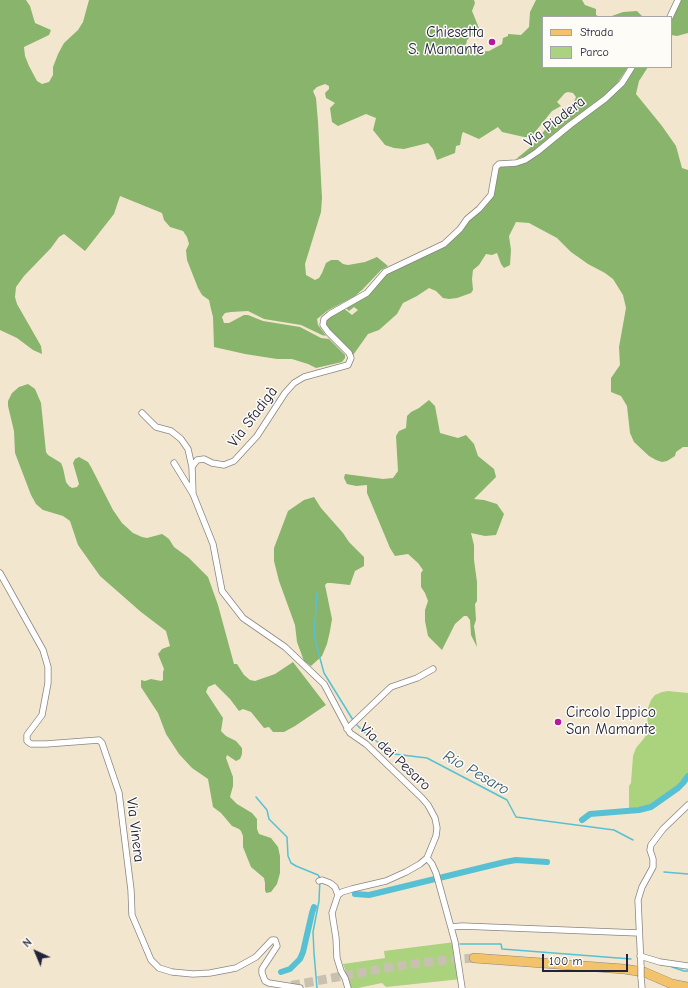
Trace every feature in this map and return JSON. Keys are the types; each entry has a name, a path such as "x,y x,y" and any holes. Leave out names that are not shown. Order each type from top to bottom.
{"main road":[{"path":"474,958 624,969 644,972 674,986 687,987"}],"street":[{"path":"670,16 678,0"},
{"name":"Via Piadera","path":"493,184 496,167 499,164 516,163 525,160 537,152 605,99 622,83 631,68"},
{"name":"Via Sfadigà","path":"192,467 196,460 204,459 212,463 224,465 234,461 257,436 285,393 294,384 304,376 348,365 351,358 349,353 328,332 323,325 324,319 367,293 385,272 444,244 491,195 493,184"},
{"path":"142,413 156,427 171,431 181,439 188,449 192,467 193,494"},
{"path":"174,463 193,494 213,544 222,591 243,618 285,647 324,684 347,729"},
{"name":"Via Vinera","path":"0,573 43,650 48,667 48,683 42,715 27,735 27,741 31,744 46,744 99,740 102,743 119,794 131,890 132,915 151,960 158,968 172,972 193,974 210,973 236,968 256,957 268,943 275,940 277,946 262,969 265,981 300,988"},
{"name":"Via dei Pesaro","path":"426,858 436,836 437,828 433,813 428,805 366,744 350,733 347,729 391,687 417,678 433,668"},
{"path":"642,988 638,900 642,886 653,867 650,845 673,819 688,805"},
{"path":"673,819 688,811"},
{"path":"338,895 347,890 377,884 395,878 414,868 426,858 432,864 436,873 451,927 455,942 462,988"},
{"path":"320,881 330,883 335,887 338,895 332,913 336,938 337,958 348,988"},
{"path":"451,927 462,926 639,933"},
{"path":"640,956 660,962 688,966"}],"green space":[{"path":"0,0 26,0 30,6 35,23 51,30 49,35 24,47 25,56 29,66 37,81 42,84 49,82 53,75 53,67 58,54 64,43 78,30 83,22 89,0 474,0 475,3 472,11 481,33 473,35 467,40 466,45 472,52 489,51 502,44 503,38 508,36 508,34 521,35 529,27 530,12 536,0 582,0 585,5 596,9 596,15 598,16 542,16 542,68 627,68 616,85 608,93 527,156 516,159 532,146 556,116 565,111 564,108 567,109 574,102 576,97 573,93 565,93 557,102 561,106 552,111 531,137 502,132 498,127 479,139 463,132 460,145 456,146 455,153 437,160 433,149 428,143 404,149 385,145 373,130 376,118 366,114 338,126 332,122 330,108 335,103 326,98 325,93 329,89 329,86 325,84 317,87 313,91 316,98 322,198 321,212 305,264 306,275 315,280 319,278 326,263 331,260 338,260 343,264 348,265 365,262 377,257 388,266 381,270 355,296 327,311 317,319 318,325 326,336 301,325 264,319 248,311 225,313 222,317 224,323 229,323 244,315 248,315 263,321 300,327 321,338 329,339 345,355 342,362 316,368 292,359 277,359 214,347 213,317 209,300 202,295 198,288 187,260 186,250 189,244 187,237 183,231 170,227 164,220 162,213 120,196 114,214 85,251 64,234 59,237 16,287 15,297 17,304 41,346 42,354 33,350 17,338 0,330"},
{"path":"678,0 688,0 688,33 677,36 672,35 671,16"},
{"path":"637,11 642,16 612,16 623,12"},
{"path":"631,68 647,68 639,81 636,94 676,146 682,168 688,170 688,447 683,447 676,452 675,456 662,462 649,456 634,442 630,433 627,406 621,396 611,392 611,378 620,365 619,347 626,308 623,295 613,279 571,252 557,238 529,223 516,222 509,236 511,250 510,265 504,268 497,253 492,255 486,254 479,265 473,270 473,290 471,293 449,299 443,298 436,291 429,288 403,303 397,314 379,330 368,334 351,358 328,332 324,319 342,307 352,315 358,310 354,307 349,311 344,306 363,295 378,279 439,247 487,202 496,167 520,162 612,93"},
{"path":"28,384 35,389 41,403 46,452 48,455 61,463 66,482 69,486 72,488 77,487 79,484 73,463 75,459 79,457 88,462 113,510 122,523 133,533 142,537 147,538 162,534 169,539 174,547 189,558 208,577 218,605 234,664 237,664 244,675 250,680 255,681 275,674 293,662 326,705 284,732 273,732 269,727 264,728 251,712 243,709 239,711 230,699 215,684 208,687 206,692 223,718 221,731 226,736 236,741 242,748 240,759 236,761 227,755 226,758 233,777 233,786 230,797 237,804 252,813 257,819 257,829 259,834 271,838 278,847 280,856 280,873 277,884 271,892 266,893 264,878 251,867 243,847 243,836 241,831 232,826 221,813 213,807 208,779 192,768 179,754 166,734 158,713 141,687 141,680 163,680 164,669 158,654 162,649 170,646 166,631 141,612 100,576 78,545 70,521 63,516 43,510 36,504 31,495 15,453 14,431 8,406 8,401 12,393 19,387"},
{"path":"429,400 435,406 440,433 458,438 466,435 474,444 478,456 494,469 496,477 474,499 497,504 504,514 496,535 485,536 471,533 474,545 474,560 477,582 477,601 475,604 476,620 474,626 477,647 471,635 470,620 467,616 464,616 455,624 442,650 428,636 425,621 425,610 428,601 421,587 421,573 423,570 408,554 395,556 390,548 367,493 367,485 356,486 347,484 344,478 345,474 383,479 393,478 398,471 396,436 399,431 406,428 407,416"},
{"path":"314,497 321,508 349,542 364,557 364,566 355,571 350,585 327,583 325,585 332,619 330,631 322,656 311,666 304,661 297,642 295,625 279,581 274,561 274,548 288,511 304,500"},
{"path":"668,691 688,693 688,772 682,782 651,805 629,808 629,786 631,783 633,756 636,748 645,737 647,731 648,708 655,695"},
{"path":"455,942 461,979 386,987 382,983 358,988 350,988 349,980 343,964 385,958 384,951"}],"waterway":[{"name":"Rio Pesaro","path":"317,593 314,636 324,673 353,720"},
{"name":"Rio Pesaro","path":"357,725 394,754 427,758 507,800 516,817 614,830 633,840"},
{"path":"582,820 590,814 639,810 651,807 678,788 688,776"},
{"path":"256,797 267,810 269,819 287,837 288,856 291,863 318,875 320,878 319,901 313,932 317,988"},
{"path":"355,894 369,895 516,860 547,862"},
{"name":"Rio Pesaro","path":"664,872 688,874"},
{"path":"281,972 290,969 300,959 314,907"},
{"path":"460,944 501,944 502,949 631,959"},
{"path":"672,967 688,971"}],"tunnel":[{"path":"278,988 397,966 474,958"}],"place":[{"name":"Chiesetta S. Mamante","path":"492,42"},
{"name":"Circolo Ippico San Mamante","path":"558,722"}]}
